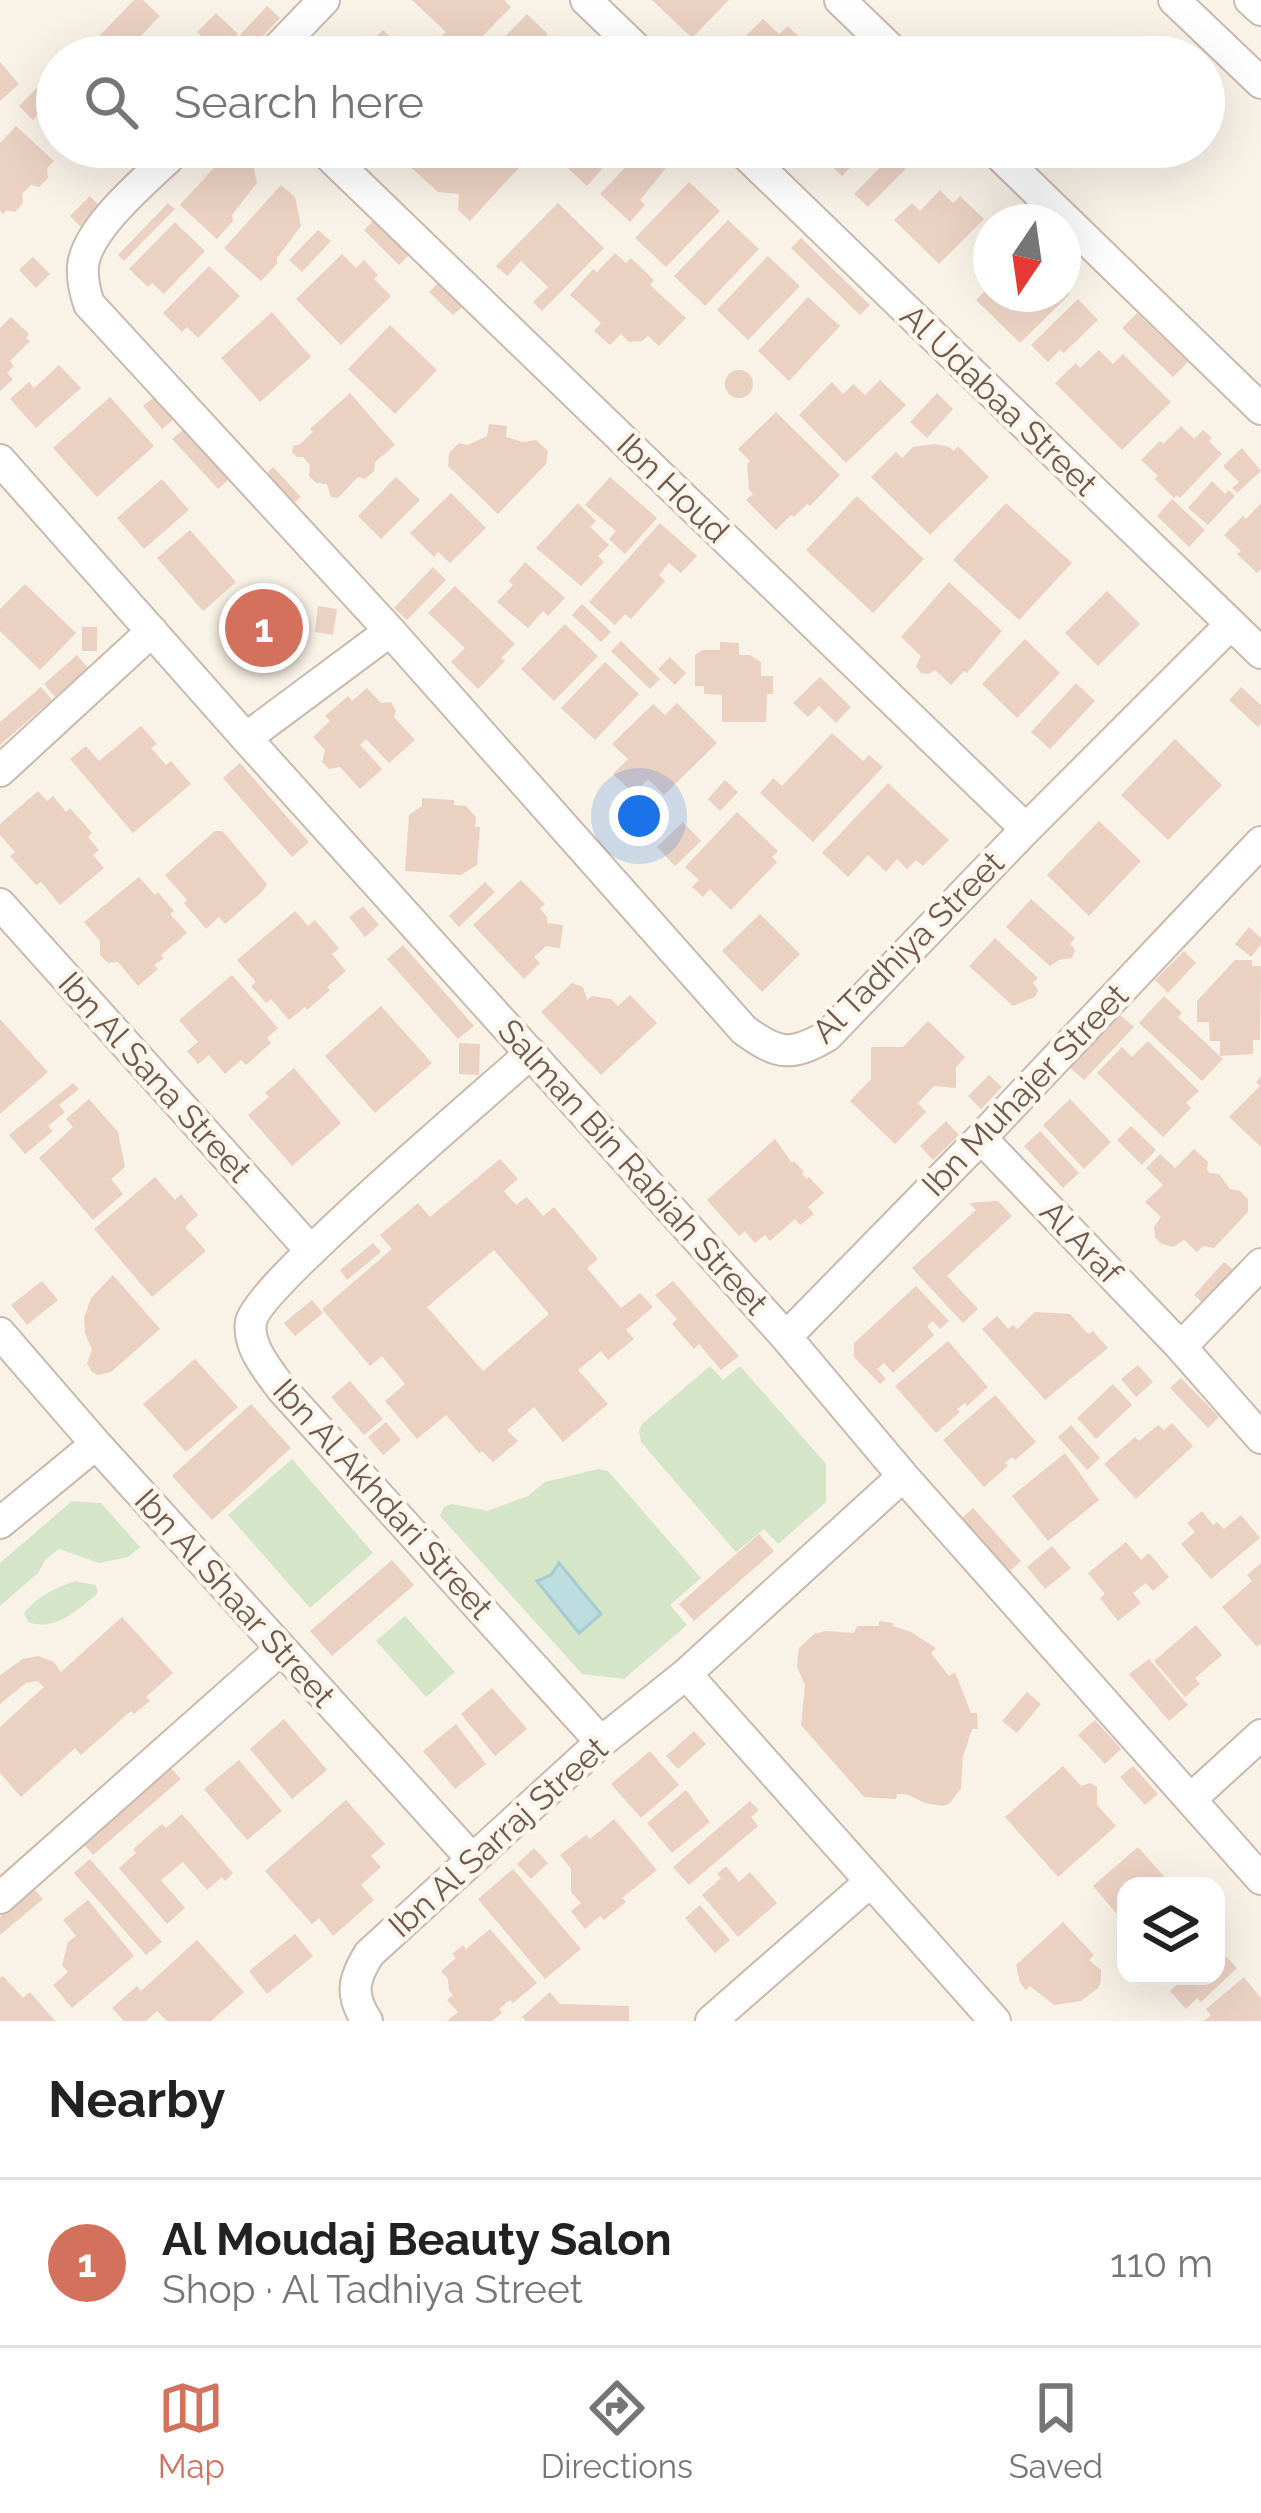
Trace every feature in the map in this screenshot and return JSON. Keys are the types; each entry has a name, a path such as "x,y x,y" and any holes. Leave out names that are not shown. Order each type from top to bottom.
{"street":[{"path":"289,36 324,0"},
{"path":"586,0 623,36"},
{"path":"840,0 877,36"},
{"path":"1174,0 1212,36"},
{"path":"1250,0 1261,10"},
{"path":"1225,49 1261,83"},
{"name":"Al Tadhiya Street","path":"159,168 98,228 83,266 88,304 390,631 744,1030 763,1044 802,1050 827,1036 1231,624"},
{"name":"Ibn Houd","path":"342,168 1026,829"},
{"name":"Al Udabaa Street","path":"760,168 1261,653"},
{"path":"1013,168 1261,410"},
{"name":"Salman Bin Rabiah Street","path":"0,460 786,1336 903,1476 1261,1879"},
{"path":"0,770 152,631"},
{"path":"246,738 390,631"},
{"name":"Ibn Muhajer Street","path":"786,1336 1261,842"},
{"name":"Ibn Al Sana Street","path":"0,904 311,1251"},
{"name":"Ibn Al Akhdari Street","path":"531,1053 311,1251 255,1310 250,1334 259,1357 281,1388 602,1742"},
{"name":"Al Araf","path":"981,1138 1181,1347 1261,1438"},
{"path":"1181,1347 1261,1264"},
{"name":"Ibn Al Shaar Street","path":"0,1333 472,1859"},
{"path":"0,1523 96,1444"},
{"name":"Ibn Al Sarraj Street","path":"367,2021 354,1997 355,1977 369,1954 903,1476"},
{"path":"0,1898 281,1649"},
{"path":"686,1674 995,2021"},
{"path":"1192,1798 1261,1735"},
{"path":"710,2021 870,1882"}],"green space":[{"path":"710,1366 723,1380 740,1366 826,1464 826,1502 778,1544 764,1529 736,1552 641,1442 642,1424"},
{"path":"292,1459 373,1553 310,1608 228,1515"},
{"path":"598,1469 608,1471 701,1578 670,1605 687,1625 624,1679 582,1674 440,1516 452,1504 487,1511 528,1496 545,1482"},
{"path":"72,1501 101,1503 140,1547 128,1557 99,1563 59,1549 0,1606 0,1563"},
{"path":"75,1581 95,1585 96,1595 56,1622 28,1622 24,1613 35,1602"},
{"path":"405,1616 455,1672 426,1697 376,1641"}],"water":[{"path":"559,1563 601,1614 579,1633 537,1581 551,1575"}],"building":[{"path":"134,0 143,0 160,16 141,36 99,36"},
{"path":"412,0 504,0 511,7 483,36 442,36 446,32"},
{"path":"652,0 729,0 694,36"},
{"path":"267,6 280,18 263,36 240,35"},
{"path":"216,13 238,34 201,36 197,32"},
{"path":"527,14 548,34 546,36 506,36"},
{"path":"763,19 779,34 788,26 798,36 746,36"},
{"path":"0,62 19,84 0,101"},
{"path":"36,89 33,120 19,106"},
{"path":"16,126 36,144 36,168 47,168 48,178 22,194 23,203 15,212 3,214 0,211 0,143"},
{"path":"214,168 254,168 257,183 217,239 180,205"},
{"path":"412,168 519,168 470,221 458,210 459,194 438,192"},
{"path":"568,168 601,168 587,186"},
{"path":"625,168 666,168 640,200 645,205 630,222 600,194"},
{"path":"879,168 906,168 868,207 854,194"},
{"path":"689,182 720,211 666,267 635,238"},
{"path":"281,185 295,197 301,226 261,281 224,248"},
{"path":"940,190 953,203 960,196 973,208 973,230 939,264 894,220 912,203 920,211"},
{"path":"90,196 102,209 82,228 70,216"},
{"path":"168,203 175,209 124,261 118,255"},
{"path":"558,203 604,248 542,311 533,302 548,287 521,261 507,276 496,266"},
{"path":"374,220 409,255 399,265 364,230"},
{"path":"728,220 759,249 705,306 674,276"},
{"path":"175,222 205,251 164,294 152,283 148,287 129,269"},
{"path":"318,230 331,241 302,272 289,260"},
{"path":"801,238 870,305 860,315 791,248"},
{"path":"615,253 626,263 631,258 654,280 650,285 686,318 659,346 648,336 629,342 621,334 610,345 594,331 601,323 570,295"},
{"path":"342,254 356,268 364,260 391,296 341,345 296,299"},
{"path":"768,256 800,286 748,340 717,310"},
{"path":"33,257 50,274 36,288 19,270"},
{"path":"209,266 240,296 198,338 187,327 182,332 163,313"},
{"path":"439,282 463,306 453,315 429,292"},
{"path":"808,297 840,326 789,381 758,351"},
{"path":"1081,302 1098,320 1048,362 1031,345 1065,312 1081,312"},
{"path":"272,312 311,357 260,402 221,358"},
{"path":"988,312 1052,312 1020,343"},
{"path":"1137,313 1188,362 1173,377 1122,328"},
{"path":"11,317 30,341 10,361 14,366 7,373 13,379 0,391 0,328"},
{"path":"390,325 437,370 395,414 348,369"},
{"path":"1099,350 1113,364 1123,354 1171,402 1122,450 1055,383"},
{"path":"59,365 81,388 36,428 10,399 29,382 34,388"},
{"path":"739,370 749,374 753,384 749,394 739,398 729,394 725,384 729,374"},
{"path":"880,380 906,405 846,463 799,415 832,382 843,394 853,384 865,395"},
{"path":"350,393 395,445 375,462 374,471 365,479 358,477 338,498 331,497 327,484 309,476 310,465 292,452 293,446"},
{"path":"937,393 953,409 927,438 910,422"},
{"path":"110,397 154,446 97,497 53,448"},
{"path":"154,397 173,420 162,429 143,406"},
{"path":"776,412 840,475 810,506 791,515 776,530 746,500 753,494 749,490 750,461 738,449"},
{"path":"489,424 507,426 506,437 536,440 548,451 546,464 498,514 448,466 449,453 459,443 468,445 487,436"},
{"path":"1181,426 1194,439 1203,430 1222,454 1180,498 1174,498 1141,460"},
{"path":"183,430 229,479 218,489 172,439"},
{"path":"935,444 954,451 958,446 989,477 930,535 871,477 896,452 902,458 913,447"},
{"path":"1242,448 1261,471 1237,493 1232,488 1239,482 1223,466"},
{"path":"273,467 301,497 290,506 263,477"},
{"path":"396,477 420,500 381,539 358,516"},
{"path":"610,477 657,518 625,554 609,539 616,531 585,505"},
{"path":"162,479 189,510 144,549 117,518"},
{"path":"1212,481 1225,494 1229,490 1235,496 1208,525 1188,508"},
{"path":"451,493 486,528 450,563 438,552 434,557 410,533"},
{"path":"857,496 924,559 873,613 806,550"},
{"path":"1172,499 1205,530 1189,547 1157,516"},
{"path":"578,503 596,521 590,527 609,545 598,556 604,562 581,586 536,548"},
{"path":"1006,503 1072,563 1019,620 953,560"},
{"path":"1261,503 1261,569 1257,573 1224,535"},
{"path":"660,523 697,556 681,573 669,563 659,575 665,581 631,619 625,614 615,625 589,602"},
{"path":"190,530 236,582 203,611 157,558"},
{"path":"525,562 565,598 548,616 543,611 528,628 497,602"},
{"path":"433,567 446,580 407,620 394,608"},
{"path":"949,582 1002,631 951,685 935,670 921,673 916,666 921,656 901,637"},
{"path":"25,584 76,633 40,670 0,631 0,609"},
{"path":"455,586 515,644 478,689 451,662 465,648 428,613"},
{"path":"271,588 304,624 257,667 223,632"},
{"path":"1107,591 1140,624 1098,666 1065,633"},
{"path":"582,604 611,632 601,642 572,615"},
{"path":"318,606 337,609 333,635 315,632"},
{"path":"565,624 598,656 554,701 521,669"},
{"path":"82,627 97,627 97,651 82,651"},
{"path":"1025,639 1060,673 1017,718 982,684"},
{"path":"621,641 660,679 650,689 611,651"},
{"path":"720,642 739,643 739,655 761,662 761,676 773,676 766,722 722,722 722,695 704,694 704,686 695,686 695,655 720,650"},
{"path":"77,655 88,668 55,697 44,684"},
{"path":"670,657 686,673 675,685 658,669"},
{"path":"605,662 639,694 595,740 561,708"},
{"path":"820,677 851,707 836,723 819,706 808,717 793,703"},
{"path":"1076,683 1095,701 1050,749 1031,732"},
{"path":"41,687 52,700 0,745 0,722"},
{"path":"1241,687 1261,705 1258,727 1229,700"},
{"path":"367,688 381,703 391,702 394,717 415,740 389,763 366,739 360,745 382,769 360,789 340,767 329,769 322,762 325,750 313,737 330,721 325,716 348,696 352,701"},
{"path":"677,703 717,743 664,795 648,779 634,794 613,774 628,759 612,744 653,704 665,715"},
{"path":"141,726 157,744 151,748 166,765 171,761 191,784 133,833 70,759 86,746 99,761"},
{"path":"832,733 863,761 869,755 883,767 813,842 760,793 773,778 782,786"},
{"path":"1175,739 1222,785 1168,840 1121,795"},
{"path":"240,763 309,842 292,857 223,778"},
{"path":"725,780 738,792 720,811 708,799"},
{"path":"888,783 949,840 923,866 916,860 907,869 897,859 886,872 868,855 848,877 822,853"},
{"path":"38,791 47,801 53,796 66,812 70,808 92,833 88,837 99,850 93,855 104,868 60,905 10,856 15,852 0,835 0,824"},
{"path":"422,798 454,800 454,805 466,806 476,817 475,827 480,827 477,865 461,875 405,871 409,815 422,806"},
{"path":"737,812 778,851 772,857 777,862 731,910 710,889 703,897 692,887 699,880 685,867"},
{"path":"1099,821 1141,861 1089,916 1047,875"},
{"path":"683,822 701,841 675,866 657,847"},
{"path":"215,831 226,835 267,884 225,924 219,917 206,929 165,875"},
{"path":"139,877 155,895 158,892 187,933 161,955 164,958 154,965 158,969 138,986 118,962 108,963 100,955 100,941 84,922"},
{"path":"521,880 545,904 540,909 547,923 563,925 560,948 546,946 534,957 540,963 524,979 473,925"},
{"path":"485,882 495,892 459,927 449,916"},
{"path":"1031,899 1075,938 1070,944 1075,950 1072,958 1050,966 1006,927"},
{"path":"363,906 379,925 365,937 349,917"},
{"path":"295,911 308,926 315,920 339,948 332,954 346,971 307,1010 289,1020 271,999 266,1003 251,986 256,982 237,960"},
{"path":"760,914 800,954 762,992 722,951"},
{"path":"1249,927 1261,938 1251,957 1235,944"},
{"path":"995,938 1038,978 1033,983 1038,990 1035,997 1013,1006 969,966"},
{"path":"403,945 474,1026 458,1039 387,959"},
{"path":"1184,951 1196,963 1168,993 1155,980"},
{"path":"1235,960 1252,960 1252,966 1261,966 1260,1040 1253,1040 1253,1054 1220,1056 1220,1041 1210,1041 1209,1022 1197,1022 1197,1001"},
{"path":"232,975 278,1028 267,1038 271,1043 246,1065 241,1060 225,1074 209,1055 198,1064 187,1051 198,1042 179,1020"},
{"path":"572,983 583,987 587,1000 592,996 611,999 618,1006 630,995 657,1023 601,1075 541,1012"},
{"path":"1164,996 1182,1013 1178,1017 1223,1059 1202,1081 1139,1023"},
{"path":"381,1006 432,1063 375,1113 325,1056"},
{"path":"1119,1014 1134,1027 1084,1080 1069,1067"},
{"path":"0,1019 48,1072 0,1114"},
{"path":"928,1021 965,1057 956,1067 956,1088 934,1086 918,1103 926,1112 895,1144 850,1101 871,1079 871,1047 903,1047"},
{"path":"1148,1041 1199,1091 1186,1103 1191,1108 1163,1137 1097,1073 1122,1047 1132,1057"},
{"path":"459,1043 480,1044 479,1075 459,1074"},
{"path":"294,1068 341,1123 292,1166 248,1115"},
{"path":"989,1075 1002,1087 981,1109 968,1096"},
{"path":"1261,1076 1261,1147 1229,1117 1260,1086 1256,1082"},
{"path":"73,1083 79,1089 59,1105 65,1112 48,1126 53,1131 25,1154 9,1135"},
{"path":"89,1099 118,1132 125,1167 111,1179 123,1194 93,1220 39,1158 73,1127 66,1119"},
{"path":"1070,1099 1111,1142 1084,1169 1043,1125"},
{"path":"946,1121 959,1135 933,1160 920,1146"},
{"path":"1131,1126 1156,1150 1142,1165 1117,1140"},
{"path":"1040,1131 1079,1173 1063,1188 1024,1146"},
{"path":"775,1139 824,1193 808,1207 814,1214 800,1225 795,1219 770,1241 765,1235 755,1243 745,1231 739,1236 707,1200"},
{"path":"1194,1149 1208,1162 1209,1173 1219,1174 1230,1189 1248,1199 1248,1212 1214,1248 1203,1246 1197,1252 1184,1240 1173,1247 1160,1243 1154,1227 1161,1217 1145,1202 1163,1185 1146,1168 1160,1154 1175,1168"},
{"path":"500,1159 518,1179 504,1191 516,1205 527,1197 543,1216 554,1207 598,1259 587,1268 621,1308 640,1293 653,1307 626,1330 634,1339 608,1360 601,1351 578,1370 608,1404 563,1442 534,1407 507,1430 518,1441 493,1462 446,1415 417,1439 385,1401 405,1384 382,1356 370,1366 322,1309 392,1249 380,1235 418,1203 430,1217","holes":["494,1250 549,1314 483,1371 427,1307"]},
{"path":"155,1177 175,1200 181,1194 198,1215 185,1227 206,1251 152,1297 94,1229"},
{"path":"998,1201 1012,1216 947,1276 978,1309 963,1323 912,1268 976,1210 969,1203"},
{"path":"373,1243 381,1252 347,1280 340,1270"},
{"path":"1224,1262 1235,1271 1204,1304 1194,1295"},
{"path":"113,1275 160,1329 111,1372 98,1375 87,1363 92,1350 84,1318 91,1298"},
{"path":"42,1281 58,1300 27,1325 11,1305"},
{"path":"673,1281 739,1356 721,1370 699,1344 694,1349 672,1324 677,1319 655,1295"},
{"path":"916,1286 949,1321 940,1329 933,1321 927,1326 934,1335 893,1373 884,1363 877,1369 886,1379 880,1384 854,1357 854,1343"},
{"path":"312,1300 323,1313 295,1336 284,1323"},
{"path":"1035,1312 1070,1314 1108,1348 1045,1400 982,1329 997,1316 1008,1329 1013,1325 1017,1329"},
{"path":"948,1341 988,1387 957,1409 960,1412 936,1433 895,1386"},
{"path":"195,1359 238,1407 186,1452 143,1404"},
{"path":"1138,1365 1153,1382 1136,1397 1121,1379"},
{"path":"1181,1378 1219,1417 1208,1428 1170,1388"},
{"path":"350,1381 383,1419 364,1435 331,1397"},
{"path":"1113,1384 1132,1405 1096,1439 1077,1418"},
{"path":"995,1395 1036,1442 1005,1463 1008,1466 984,1487 943,1440"},
{"path":"251,1404 291,1448 212,1520 172,1476"},
{"path":"386,1422 401,1440 383,1455 368,1437"},
{"path":"1172,1423 1193,1446 1136,1499 1104,1464 1135,1437 1139,1441 1158,1425 1164,1430"},
{"path":"1071,1425 1100,1458 1087,1470 1058,1437"},
{"path":"1065,1453 1099,1500 1048,1541 1012,1496"},
{"path":"973,1508 1021,1561 1009,1572 961,1519"},
{"path":"1202,1511 1213,1525 1217,1522 1224,1529 1241,1515 1260,1538 1211,1579 1181,1544 1195,1532 1187,1523"},
{"path":"759,1534 774,1551 694,1621 679,1604"},
{"path":"1126,1542 1141,1560 1149,1553 1169,1577 1153,1591 1146,1583 1133,1593 1141,1603 1118,1621 1088,1573"},
{"path":"1052,1546 1071,1568 1045,1589 1027,1567"},
{"path":"392,1560 414,1585 332,1656 310,1631"},
{"path":"1261,1563 1261,1644 1257,1647 1222,1607 1252,1581 1247,1575"},
{"path":"122,1617 173,1673 146,1697 150,1701 134,1714 131,1711 81,1755 75,1748 21,1797 0,1773 0,1727 44,1687 37,1681 26,1683 0,1704 0,1675 23,1659 38,1656 54,1662 61,1672"},
{"path":"879,1621 893,1623 936,1648 931,1653 949,1676 955,1672 971,1713 977,1713 978,1729 972,1729 963,1757 961,1788 943,1806 906,1794 897,1794 896,1799 864,1797 801,1725 805,1685 797,1667 799,1648 814,1634 854,1633 857,1626 879,1626"},
{"path":"1196,1625 1222,1655 1195,1678 1200,1684 1185,1697 1154,1661"},
{"path":"1149,1659 1188,1705 1169,1721 1129,1674"},
{"path":"492,1688 527,1729 495,1756 461,1714"},
{"path":"1027,1692 1041,1704 1017,1733 1002,1721"},
{"path":"284,1719 327,1770 292,1799 250,1749"},
{"path":"1095,1720 1121,1749 1105,1764 1078,1735"},
{"path":"456,1724 486,1764 455,1789 423,1751"},
{"path":"694,1731 706,1744 678,1769 666,1756"},
{"path":"650,1751 679,1785 641,1818 611,1784"},
{"path":"239,1760 282,1811 247,1840 204,1789"},
{"path":"1063,1766 1081,1786 1097,1787 1097,1805 1116,1826 1058,1877 1005,1817"},
{"path":"1133,1766 1158,1794 1145,1805 1120,1777"},
{"path":"170,1767 181,1779 93,1855 82,1842"},
{"path":"686,1790 710,1822 672,1853 647,1823"},
{"path":"346,1800 385,1844 371,1856 381,1867 361,1885 374,1900 333,1936 319,1918 312,1924 265,1871"},
{"path":"750,1801 759,1810 751,1817 758,1826 689,1885 673,1867"},
{"path":"182,1814 233,1873 207,1890 183,1862 161,1880 185,1908 167,1924 119,1868 162,1824 166,1828"},
{"path":"614,1819 657,1870 622,1898 626,1902 585,1929 571,1911 581,1903 571,1892 571,1869 560,1855"},
{"path":"1138,1847 1164,1877 1117,1877 1117,1914 1093,1886"},
{"path":"534,1848 548,1863 531,1879 517,1864"},
{"path":"90,1859 162,1942 146,1955 74,1873"},
{"path":"726,1866 739,1882 750,1872 777,1903 738,1937 702,1895 721,1878 717,1874"},
{"path":"513,1869 581,1949 545,1979 478,1899"},
{"path":"33,1888 43,1899 0,1935 0,1917"},
{"path":"88,1900 134,1956 72,2008 53,1985 68,1972 62,1965 68,1942 76,1936 63,1920"},
{"path":"700,1905 730,1940 715,1953 685,1918"},
{"path":"1063,1922 1094,1955 1089,1960 1101,1970 1101,1981 1081,2001 1054,2005 1030,1986 1026,1990 1016,1965"},
{"path":"490,1929 537,1983 499,2009 502,2013 492,2021 447,2021 458,2012 447,2000 453,1995 441,1971 456,1958 452,1954"},
{"path":"295,1934 313,1956 267,1994 249,1971"},
{"path":"197,1940 244,1992 211,2021 167,2021 157,2011 146,2021 124,2021 112,2008 137,1986 141,1991"},
{"path":"1225,1955 1237,1968 1225,1979"},
{"path":"3,1976 23,1998 30,1992 55,2021 0,2021"},
{"path":"1244,1977 1261,1998 1261,2021 1204,2021 1211,2015 1206,2009"},
{"path":"1177,1985 1219,1985 1186,2009 1170,1991"},
{"path":"550,1992 560,2004 629,2006 629,2021 526,2021 522,2017"}],"place":[{"name":"Al Moudaj Beauty Salon","path":"264,628"}]}
